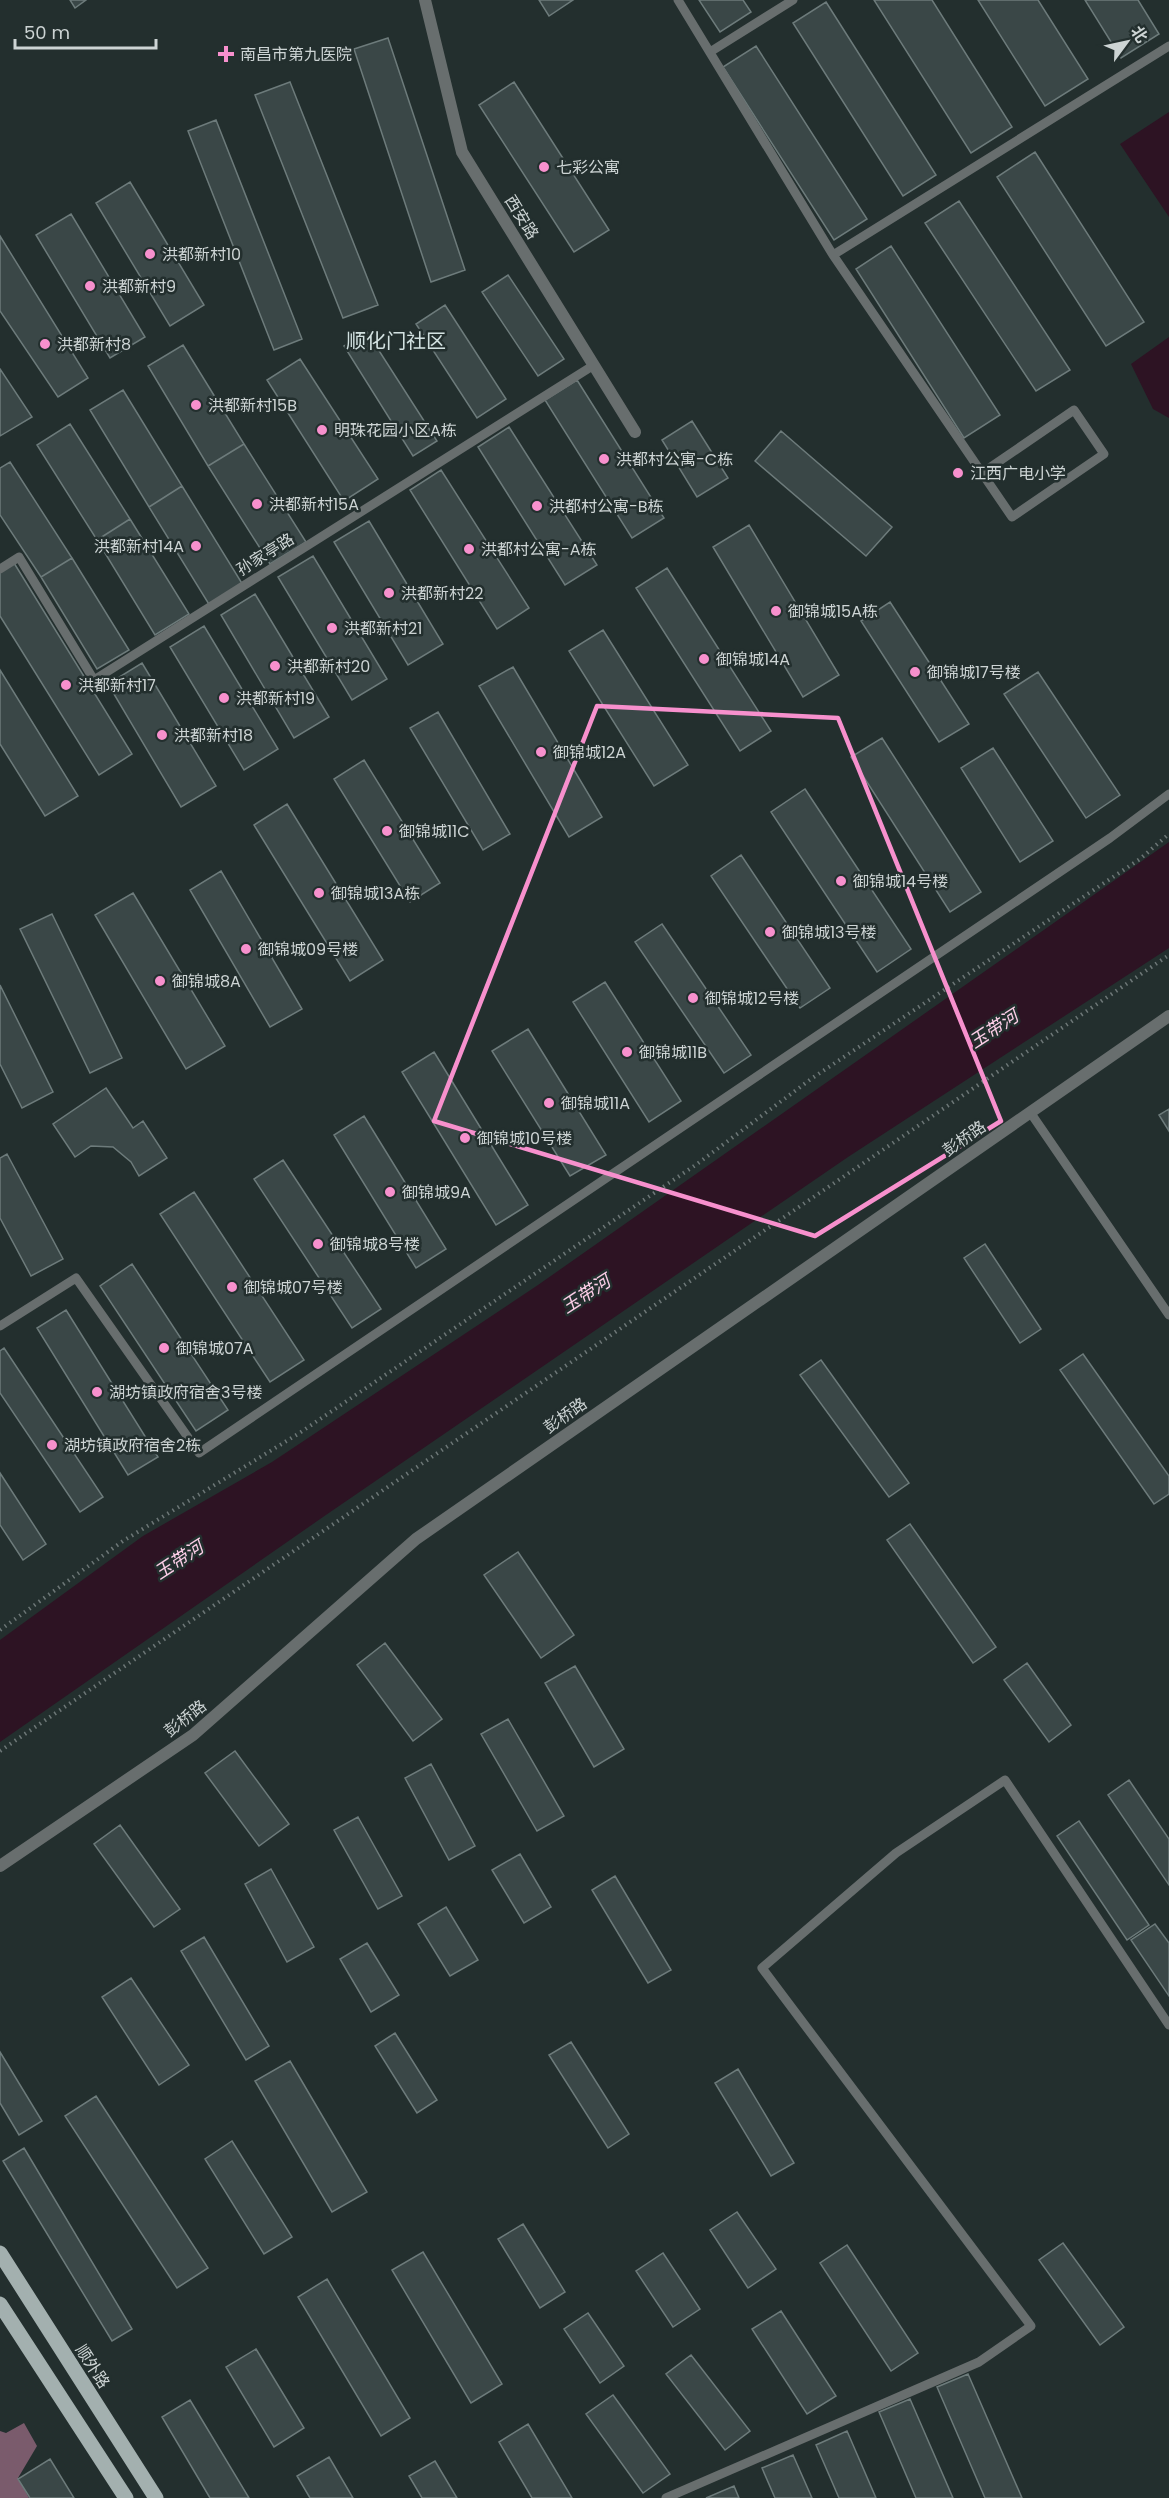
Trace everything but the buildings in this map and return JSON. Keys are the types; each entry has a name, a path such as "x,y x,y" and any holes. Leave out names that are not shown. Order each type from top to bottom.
{"main road":[{"name":"顺外路","path":"0,2253 156,2498"},
{"path":"0,2304 126,2498"}],"street":[{"name":"西安路","path":"425,0 462,152 635,432"},
{"name":"彭桥路","path":"0,1866 193,1735 416,1539 1169,1016"}],"lane":[{"path":"678,0 833,255 1012,517 1104,454 1074,410 982,473"},
{"path":"710,52 793,0"},
{"path":"833,255 1169,46"},
{"name":"孙家亭路","path":"0,569 19,557 94,680 594,365"},
{"path":"0,1326 76,1278 199,1453 1101,845 1169,794"},
{"path":"1030,1112 1169,1315"},
{"path":"666,2498 979,2362 1031,2326 762,1968 896,1853 1005,1780 1169,2025"}],"path":[{"path":"0,1630 123,1541 298,1434 697,1164 811,1079 1140,859 1169,834"},
{"path":"0,1751 1169,955"}],"highlighted area":[{"path":"597,706 838,718 1001,1121 815,1236 434,1121"}],"shaded area":[{"path":"24,2423 37,2446 18,2478 29,2498 0,2498 0,2431 6,2433"}],"water":[{"path":"1169,112 1169,217 1120,144"},
{"path":"1169,337 1169,418 1153,409 1131,364"},
{"name":"玉带河","path":"1169,842 1169,948 848,1157 0,1742 0,1640 143,1536 272,1462 538,1285"}],"place":[{"name":"南昌市第九医院","path":"226,54"},
{"name":"七彩公寓","path":"544,167"},
{"name":"洪都新村10","path":"150,254"},
{"name":"洪都新村9","path":"90,286"},
{"name":"洪都新村8","path":"45,344"},
{"name":"洪都新村15B","path":"196,405"},
{"name":"明珠花园小区A栋","path":"322,430"},
{"name":"洪都村公寓-C栋","path":"604,459"},
{"name":"江西广电小学","path":"958,473"},
{"name":"洪都新村15A","path":"257,504"},
{"name":"洪都村公寓-B栋","path":"537,506"},
{"name":"洪都新村14A","path":"196,546"},
{"name":"洪都村公寓-A栋","path":"469,549"},
{"name":"洪都新村22","path":"389,593"},
{"name":"御锦城15A栋","path":"776,611"},
{"name":"洪都新村21","path":"332,628"},
{"name":"御锦城14A","path":"704,659"},
{"name":"洪都新村20","path":"275,666"},
{"name":"御锦城17号楼","path":"915,672"},
{"name":"洪都新村17","path":"66,685"},
{"name":"洪都新村19","path":"224,698"},
{"name":"洪都新村18","path":"162,735"},
{"name":"御锦城12A","path":"541,752"},
{"name":"御锦城11C","path":"387,831"},
{"name":"御锦城14号楼","path":"841,881"},
{"name":"御锦城13A栋","path":"319,893"},
{"name":"御锦城13号楼","path":"770,932"},
{"name":"御锦城09号楼","path":"246,949"},
{"name":"御锦城8A","path":"160,981"},
{"name":"御锦城12号楼","path":"693,998"},
{"name":"御锦城11B","path":"627,1052"},
{"name":"御锦城11A","path":"549,1103"},
{"name":"御锦城10号楼","path":"465,1138"},
{"name":"御锦城9A","path":"390,1192"},
{"name":"御锦城8号楼","path":"318,1244"},
{"name":"御锦城07号楼","path":"232,1287"},
{"name":"御锦城07A","path":"164,1348"},
{"name":"湖坊镇政府宿舍3号楼","path":"97,1392"},
{"name":"湖坊镇政府宿舍2栋","path":"52,1445"}],"district":[{"name":"顺化门社区","path":"396,341"}]}
